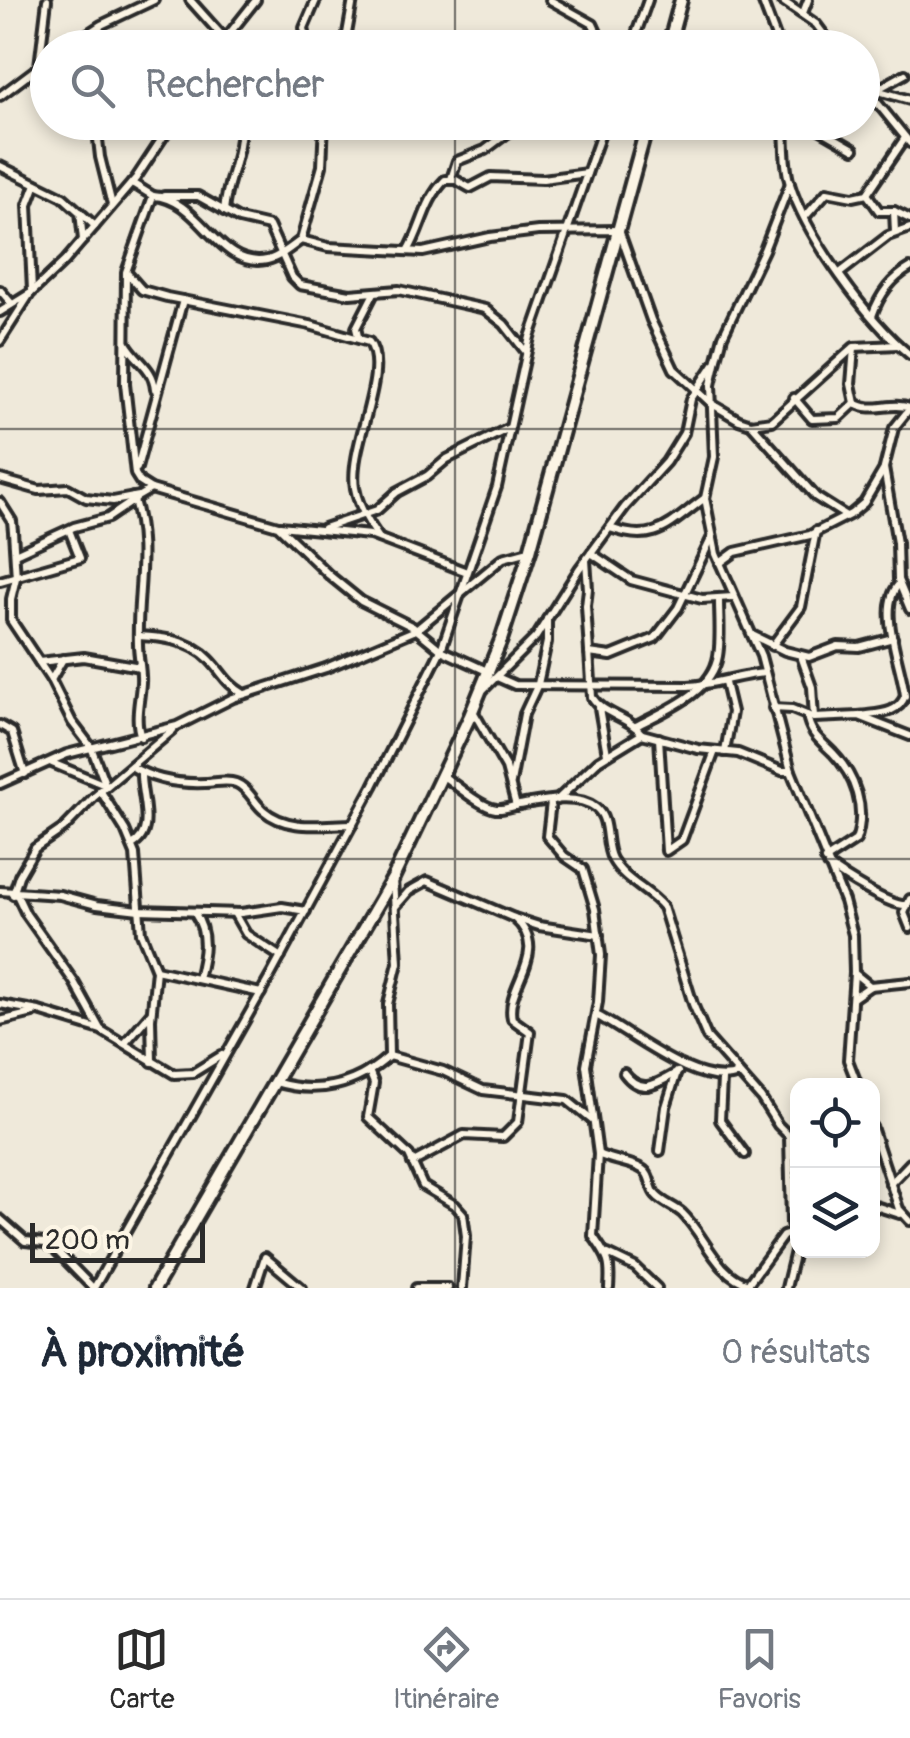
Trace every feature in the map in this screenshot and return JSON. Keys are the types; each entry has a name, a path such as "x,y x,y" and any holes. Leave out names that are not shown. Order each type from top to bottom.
{"highway":[{"path":"673,30 681,0"},
{"path":"155,1288 394,878 478,696 492,674 530,551 643,140"}],"street":[{"path":"43,30 46,0"},
{"path":"93,30 154,0"},
{"path":"190,0 216,30"},
{"path":"233,30 256,0"},
{"path":"304,30 316,0"},
{"path":"348,30 353,0"},
{"path":"637,30 648,0"},
{"path":"762,0 773,30"},
{"path":"781,0 820,30"},
{"path":"803,13 808,0"},
{"path":"553,1 593,24 596,30"},
{"path":"100,30 101,25"},
{"path":"1,94 30,73"},
{"path":"880,88 905,74"},
{"path":"880,91 910,100"},
{"path":"805,217 828,192 853,197 867,194 908,141 880,106"},
{"path":"98,140 112,206"},
{"path":"0,341 31,292 132,183 161,140"},
{"path":"224,210 242,140"},
{"path":"163,196 180,204 239,256 265,261 301,240 322,166 323,140"},
{"path":"451,179 457,160 498,140"},
{"path":"0,1219 25,1241 45,1243 56,1250 93,1288 288,945 441,650 498,488 527,353 599,140"},
{"path":"786,140 790,183 805,217 872,317 910,354"},
{"path":"838,140 854,149"},
{"path":"0,166 63,197 95,226"},
{"path":"408,251 434,192 445,180 470,188 492,177 587,174"},
{"path":"132,183 153,196 191,194 239,220 269,226 292,277 300,284 350,294 399,290 485,309 504,324 527,353"},
{"path":"790,183 764,250 723,336 711,385 714,457 706,498 716,554 765,673 792,771 844,901 852,935 854,973 848,1060 855,1078"},
{"path":"31,292 28,206 36,184"},
{"path":"867,194 879,211 894,210 910,219"},
{"path":"153,196 126,272 125,384 135,474 140,482 151,489 278,526 324,528 379,538 467,572"},
{"path":"894,210 895,232"},
{"path":"80,211 83,240"},
{"path":"840,273 895,232 910,228"},
{"path":"301,240 328,246 422,252 490,237 566,229 619,230 674,369 712,404 751,424 816,497 846,516"},
{"path":"872,317 878,300 900,273 910,268"},
{"path":"126,272 142,290 358,337 374,348 376,376 354,462 356,495 379,538"},
{"path":"0,290 12,304"},
{"path":"0,312 31,292"},
{"path":"358,337 356,328 374,293"},
{"path":"350,294 365,309"},
{"path":"858,298 878,300"},
{"path":"135,474 183,300"},
{"path":"126,342 132,354 151,370 156,394"},
{"path":"751,424 772,421 854,347 898,344"},
{"path":"720,563 736,552 816,531 864,504 884,468 894,428 910,408 866,408 855,402 851,384 854,347"},
{"path":"492,674 536,637 588,556 654,477 684,433 691,399 717,359"},
{"path":"794,398 812,419 840,418 855,402"},
{"path":"324,528 366,515 447,459 510,428"},
{"path":"884,468 897,543 899,584 910,608"},
{"path":"3,482 46,491 68,488 86,498 135,498"},
{"path":"15,554 108,518 151,489"},
{"path":"135,498 143,584 138,636 140,737"},
{"path":"610,528 632,534 663,531 706,498"},
{"path":"0,502 12,521 16,578 12,620 52,680 72,722 91,746 103,788 132,845 142,938 156,970 151,1012 152,1062"},
{"path":"278,526 361,601 416,630 441,650 515,684 700,686 765,673"},
{"path":"0,581 80,558 69,530"},
{"path":"772,646 801,607 816,531"},
{"path":"589,653 611,656 648,643 671,619 711,538"},
{"path":"0,784 91,746 177,726 244,694 326,668 416,630 504,558 530,551"},
{"path":"704,553 716,554"},
{"path":"588,556 631,580 682,594 719,600 733,598"},
{"path":"588,556 592,697 599,706 608,754"},
{"path":"773,708 811,716 859,716 894,710 904,702 888,606 892,591 899,584"},
{"path":"636,726 672,708 714,670 719,600"},
{"path":"511,784 521,723 538,684 547,642 546,618"},
{"path":"749,632 800,656 893,638"},
{"path":"138,636 188,645 208,658 224,681 244,694"},
{"path":"800,656 812,688 812,732 839,760 858,797 860,821 856,840 826,862"},
{"path":"39,662 84,657 140,666"},
{"path":"52,680 64,659"},
{"path":"724,752 732,712 725,683"},
{"path":"599,706 626,718 642,734 754,758 782,771 792,771"},
{"path":"473,710 506,768 516,806"},
{"path":"859,716 910,736"},
{"path":"0,725 12,732 25,774"},
{"path":"101,1030 74,982 15,895 19,876 35,848 64,828 103,788 177,726"},
{"path":"642,734 608,754 554,801 548,836 564,856 582,869 600,934 596,1015 586,1065 598,1154 594,1236 607,1254 635,1268 657,1288"},
{"path":"660,738 666,851 682,840 715,751"},
{"path":"50,762 103,788"},
{"path":"131,766 168,780 204,784 233,781 269,815 290,824 353,824"},
{"path":"132,845 140,841 146,828 141,772"},
{"path":"442,776 494,809 554,801 585,802 598,810 604,818 607,848 614,862 663,907 707,1037 762,1098 788,1136 790,1168"},
{"path":"826,862 848,880 881,894 891,904 908,902 910,928"},
{"path":"389,1056 388,1004 398,962 394,878"},
{"path":"394,908 409,891 426,882 539,926 600,934"},
{"path":"0,892 60,895 139,910 306,910"},
{"path":"193,911 201,922 204,940 198,978"},
{"path":"234,913 240,927 281,957"},
{"path":"412,1163 464,1135 508,1135 518,1122 530,1032 512,1019 510,1007 523,978 529,948 524,927 514,918"},
{"path":"266,948 288,945"},
{"path":"156,970 261,992"},
{"path":"854,973 870,986"},
{"path":"853,998 870,986 910,982"},
{"path":"0,1004 101,1030 174,1074 185,1076 228,1050"},
{"path":"2,1023 39,1011"},
{"path":"125,1043 151,1012"},
{"path":"596,1015 678,1069"},
{"path":"274,1082 316,1090 370,1072 389,1056"},
{"path":"389,1056 443,1072 482,1090 567,1100 594,1124"},
{"path":"624,1073 632,1084 640,1087 678,1069 688,1068 722,1079 738,1074"},
{"path":"660,1151 666,1107 678,1069"},
{"path":"370,1072 374,1091 368,1117 409,1155 423,1186 455,1205 462,1214 466,1236 462,1288"},
{"path":"722,1079 720,1120 746,1154"},
{"path":"880,1152 907,1218"},
{"path":"598,1154 648,1174 655,1195 678,1209 730,1276 747,1286 782,1236 790,1233"},
{"path":"598,1171 615,1163"},
{"path":"890,1184 910,1163"},
{"path":"880,1209 907,1218"},
{"path":"0,1227 11,1229"},
{"path":"607,1254 608,1288"},
{"path":"255,1288 265,1257 303,1287"},
{"path":"786,1288 795,1258"},
{"path":"416,1288 448,1288"}]}
